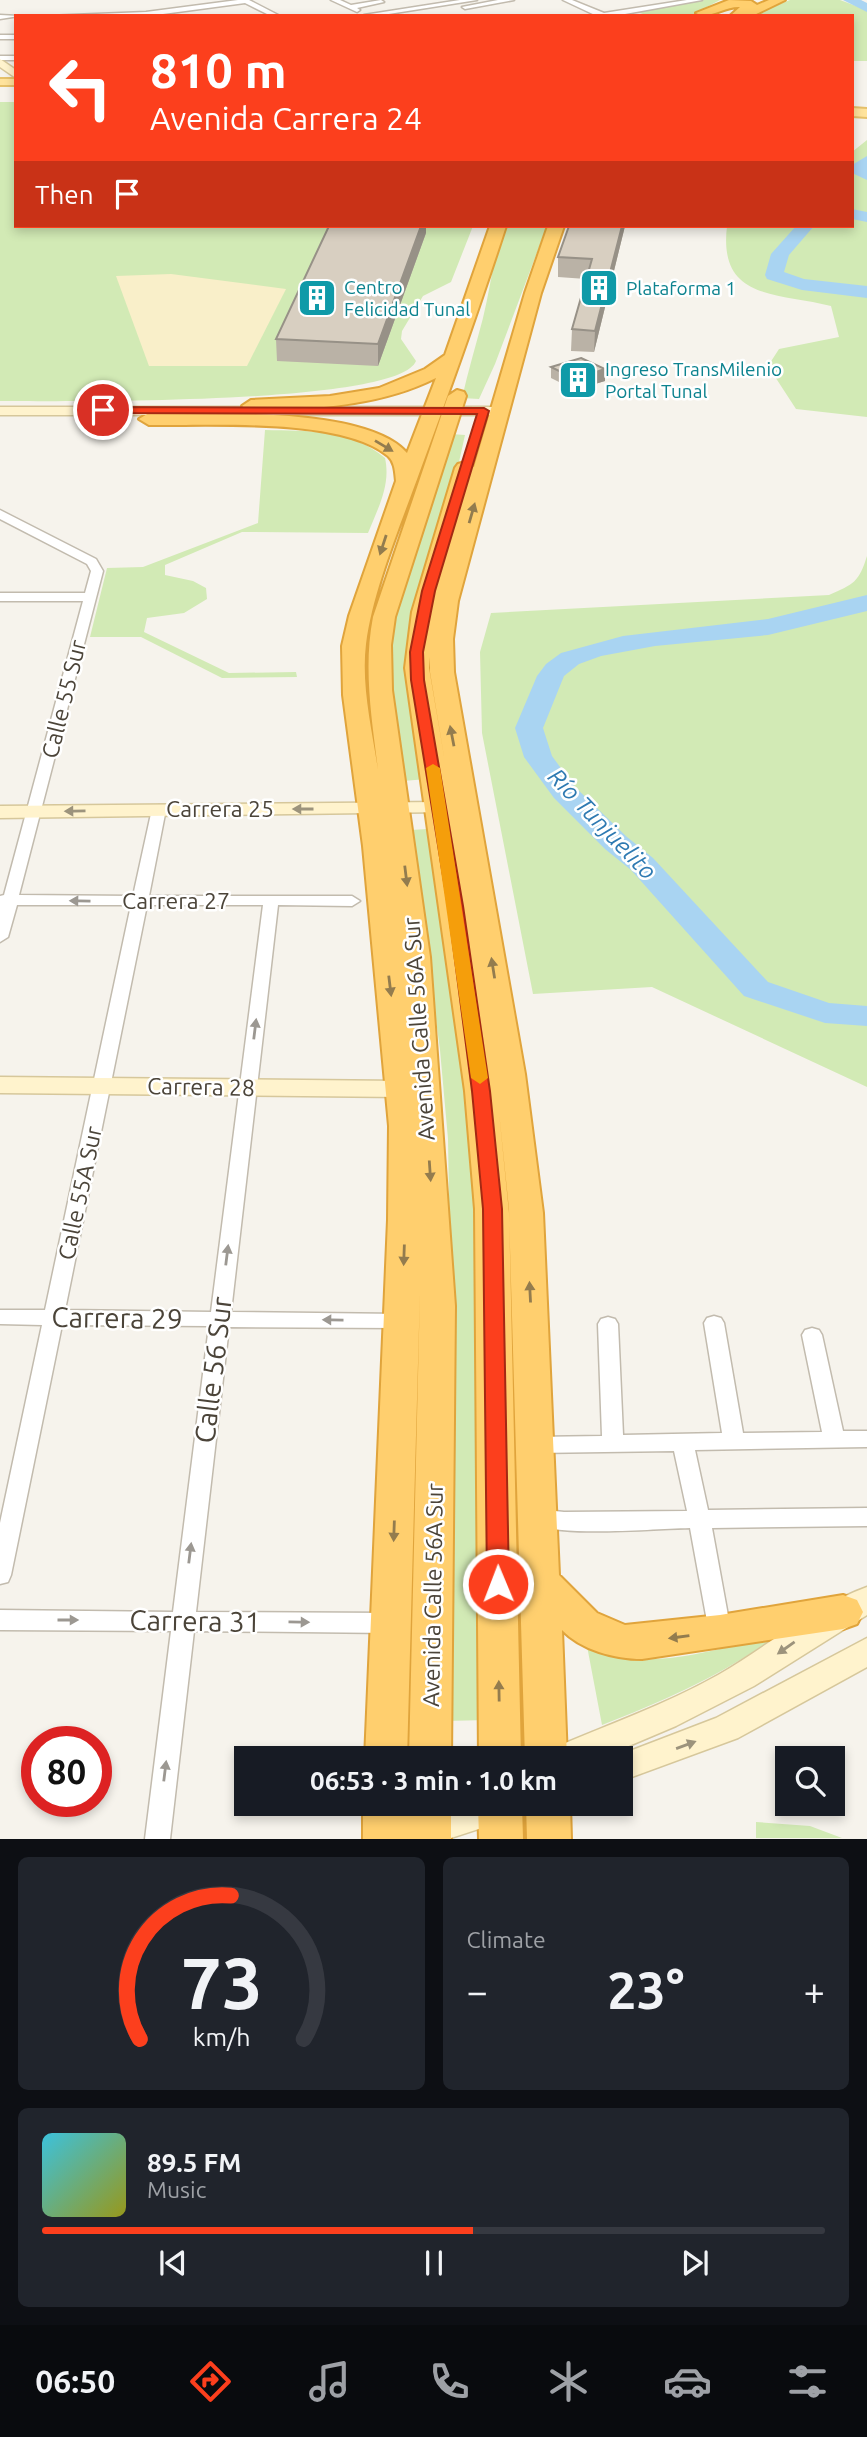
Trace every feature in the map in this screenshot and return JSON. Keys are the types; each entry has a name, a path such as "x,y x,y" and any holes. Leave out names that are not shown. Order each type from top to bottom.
{"highway":[{"path":"699,9 728,0"},
{"path":"744,14 779,0"},
{"path":"699,9 731,3 751,5 741,14"},
{"path":"441,415 452,358 497,228"},
{"path":"545,1746 526,1213 520,1137 442,673 442,623 510,335 533,293 555,228"},
{"name":"Avenida Calle 56A Sur","path":"430,1746 438,1306 416,957 354,686 356,631 406,481 467,358 469,314"},
{"path":"181,410 298,403 369,394 423,379 452,358"},
{"name":"Avenida Calle 56A Sur","path":"386,1746 405,1220 402,1089 383,918 384,808 379,656 381,633 392,587 441,415"},
{"name":"Avenida Calle 56A Sur","path":"491,415 443,542 423,612 417,652 418,680 464,964 481,1091 492,1209 500,1746"},
{"path":"149,419 300,424 349,430 381,443 396,453 405,470 406,481"},
{"path":"443,542 456,569"},
{"path":"354,686 379,656"},
{"path":"383,918 416,957"},
{"path":"464,964 504,1035"},
{"path":"496,1421 531,1360"},
{"path":"395,1487 437,1404"},
{"path":"539,1581 583,1625 607,1637 642,1642 720,1632 855,1606"},
{"path":"385,1816 385,1839"},
{"path":"548,1816 549,1839"}],"main road":[{"path":"0,60 14,73"},
{"path":"0,411 181,410 441,415"},
{"path":"0,419 491,415"},
{"name":"Carrera 25","path":"0,812 439,807"},
{"name":"Carrera 28","path":"0,1085 402,1089"},
{"path":"593,1746 726,1687 855,1606"},
{"path":"633,1763 706,1737 748,1718 867,1651"}],"street":[{"path":"146,14 244,0 273,14"},
{"path":"334,0 366,14"},
{"path":"416,14 472,3 511,0"},
{"path":"565,0 598,14"},
{"path":"374,14 458,1 472,3 483,11"},
{"path":"349,7 386,2"},
{"path":"630,14 699,9"},
{"name":"Calle 55 Sur","path":"0,514 94,564 97,571 36,811 5,900 0,937"},
{"path":"0,597 91,597"},
{"name":"Calle 55A Sur","path":"0,1576 159,809"},
{"name":"Carrera 27","path":"5,900 352,901"},
{"name":"Calle 56 Sur","path":"157,1839 271,901"},
{"name":"Carrera 29","path":"0,1317 401,1321"},
{"path":"714,1323 734,1441"},
{"path":"608,1324 613,1444"},
{"path":"813,1335 834,1440"},
{"path":"535,1445 867,1440"},
{"path":"683,1443 701,1521 720,1632"},
{"path":"537,1518 564,1521 701,1521 867,1517"},
{"name":"Carrera 31","path":"0,1620 390,1623"}],"green space":[{"path":"704,0 720,0 694,14 637,12"},
{"path":"790,0 840,0 867,10 867,61 854,61 854,14 755,14"},
{"path":"0,102 14,102 14,228 472,228 451,282 423,296 402,331 401,339 416,361 395,376 351,386 223,398 0,401"},
{"path":"867,140 867,417 796,409 768,366 779,349 839,337 831,306 755,289 742,281 732,268 727,250 727,228 854,228 854,150"},
{"path":"504,228 546,228 479,399 462,398 483,318"},
{"path":"265,430 313,432 343,437 372,449 385,458 385,487 368,533 242,532 165,565 165,575 193,581 206,588 207,599 184,613 147,618 144,632 229,673 296,672 297,677 222,678 141,637 90,637 107,568 143,567 258,523"},
{"path":"451,434 465,435 455,480 430,557 427,779 403,781 394,721 389,633"},
{"path":"867,556 867,1087 652,987 533,994 482,733 480,652 491,613 829,595 858,577"},
{"path":"427,829 446,925 480,1214 488,1720 445,1721 450,1263 448,1139 440,1050 411,830"},
{"path":"780,1633 738,1661 694,1685 602,1725 587,1646 624,1657 662,1659 702,1653"},
{"path":"756,1822 810,1826 842,1838 756,1838"}],"sand":[{"path":"171,274 286,289 247,366 149,366 116,276"}],"building":[{"name":"Centro Felicidad Tunal","path":"328,228 420,228 378,344 276,339"},
{"path":"568,228 621,228 595,331 572,329 592,259 558,257"},
{"path":"581,358 605,369 575,379 551,367"}],"waterway":[{"name":"Río Tunjuelito","path":"850,0 867,8"},
{"name":"Río Tunjuelito","path":"867,161 857,169 867,175"},
{"name":"Río Tunjuelito","path":"854,214 867,217"},
{"name":"Río Tunjuelito","path":"803,228 780,254 774,275 802,284 867,292"},
{"name":"Río Tunjuelito","path":"867,603 768,627 655,638 593,650 570,659 555,670 543,690 529,728 538,757 564,792 616,843 642,864 756,989 825,1013 867,1016"}],"slow traffic":[{"path":"433,768 480,1078"}],"place":[{"name":"Plataforma 1","path":"599,288"},
{"name":"Centro Felicidad Tunal","path":"317,298"},
{"name":"Ingreso TransMilenio Portal Tunal","path":"578,380"}],"route":[{"path":"103,410 484,411 428,591 417,652 418,680 456,906 481,1091 492,1209 498,1584"}]}
